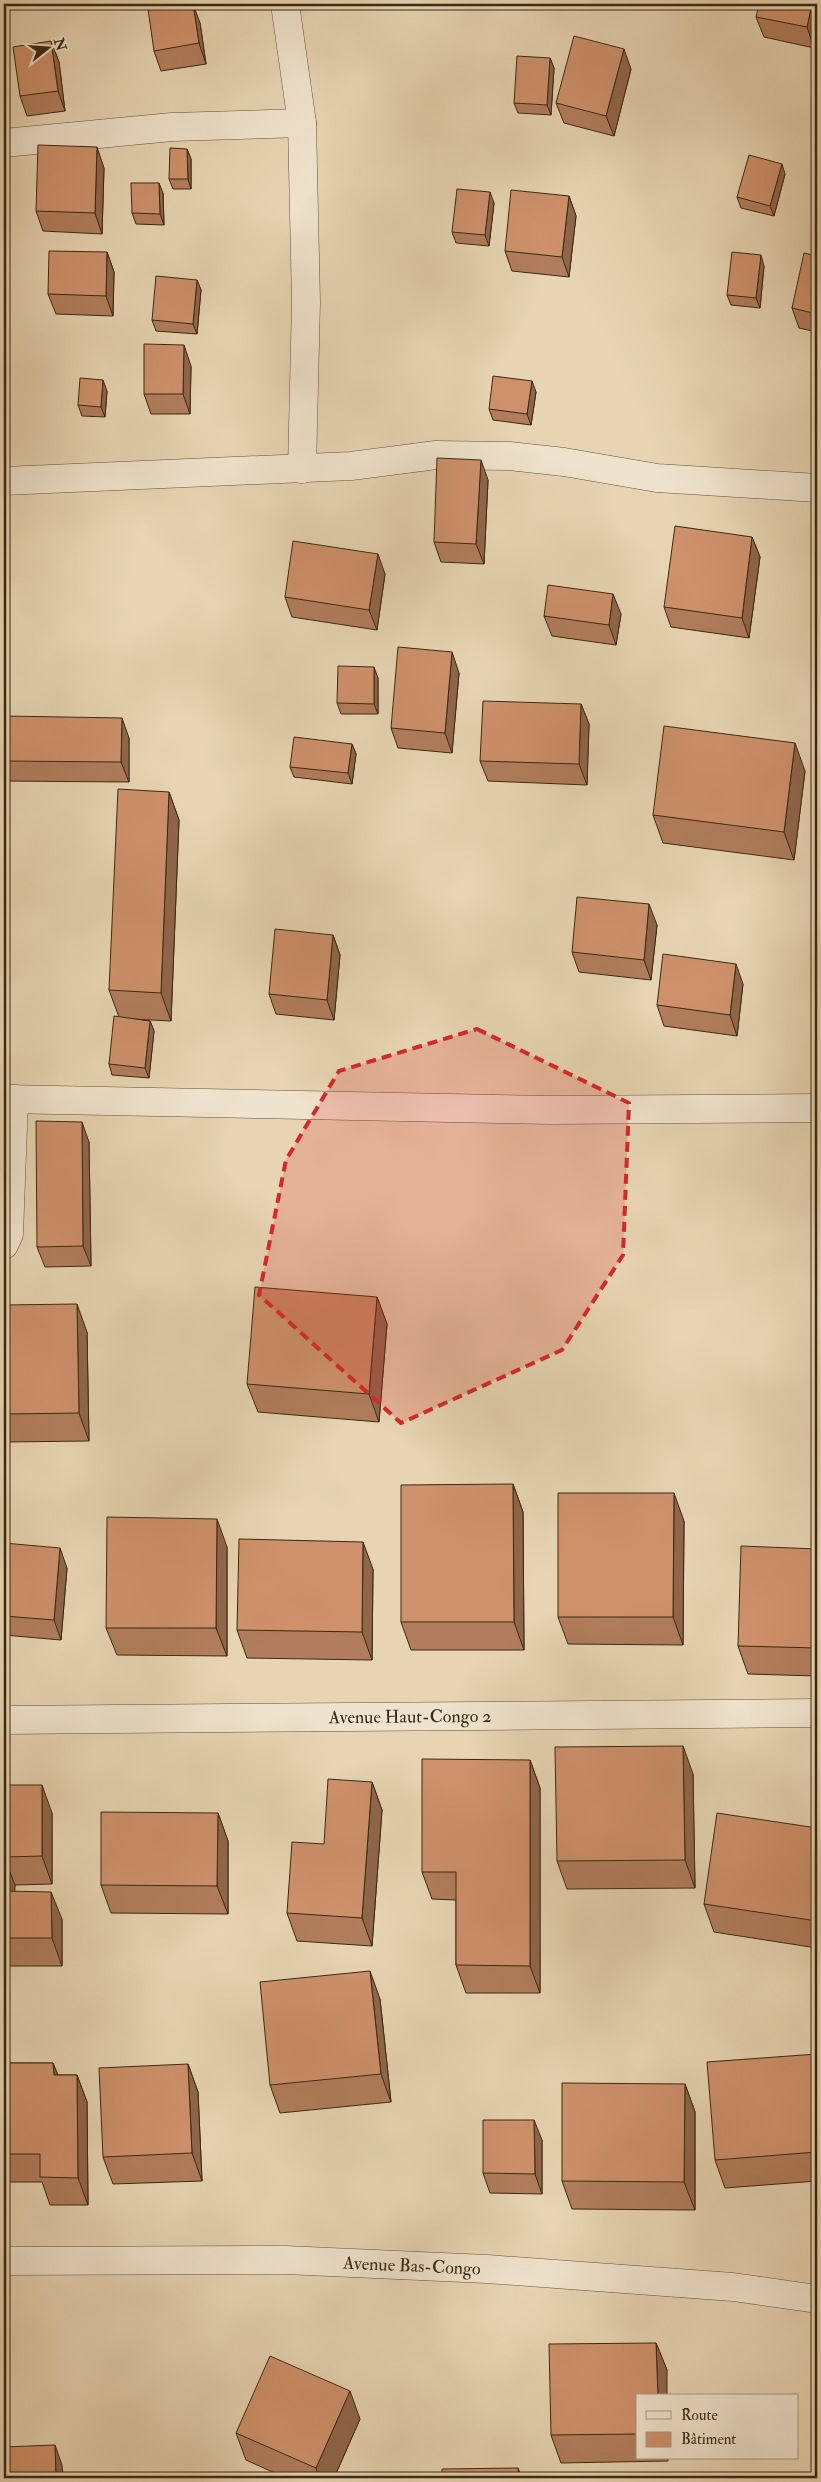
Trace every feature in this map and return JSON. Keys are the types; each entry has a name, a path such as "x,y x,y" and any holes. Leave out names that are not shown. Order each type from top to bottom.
{"street":[{"path":"285,4 302,123 306,302 302,469"},
{"path":"4,143 172,127 302,123"},
{"path":"4,481 302,469 351,466 436,455 510,456 564,462 657,478 817,488"},
{"path":"4,1245 9,1234 9,1099 550,1110 817,1108"},
{"name":"Avenue Haut-Congo 2","path":"4,1720 817,1712"},
{"name":"Avenue Bas-Congo","path":"4,2261 284,2260 477,2268 733,2287 817,2299"}],"highlighted area":[{"path":"477,1029 629,1103 623,1255 562,1350 401,1423 259,1295 286,1160 339,1071"}],"building":[{"path":"193,4 199,43 154,51 148,9"},
{"path":"759,4 812,4 807,27 756,17"},
{"path":"574,36 624,49 606,116 556,103"},
{"path":"51,41 58,91 20,96 13,47"},
{"path":"517,56 550,58 547,105 514,103"},
{"path":"38,145 97,147 95,213 36,211"},
{"path":"170,148 187,149 188,179 169,179"},
{"path":"749,155 782,164 770,206 737,197"},
{"path":"131,183 159,183 160,214 132,213"},
{"path":"457,189 490,192 485,235 452,232"},
{"path":"511,190 569,196 562,257 505,251"},
{"path":"49,251 107,252 106,296 48,294"},
{"path":"732,252 761,255 756,298 727,295"},
{"path":"804,253 817,256 817,314 792,308"},
{"path":"156,276 197,280 193,324 152,320"},
{"path":"144,344 184,345 183,394 144,394"},
{"path":"493,376 532,381 527,414 489,409"},
{"path":"80,378 103,380 101,407 78,405"},
{"path":"437,458 481,460 476,544 434,542"},
{"path":"675,526 752,537 742,618 664,607"},
{"path":"293,541 378,554 369,610 285,597"},
{"path":"548,585 613,594 609,625 544,616"},
{"path":"398,647 452,652 445,733 391,728"},
{"path":"338,666 374,667 374,704 337,703"},
{"path":"483,701 581,704 579,764 480,761"},
{"path":"4,716 122,718 121,762 4,761"},
{"path":"664,726 795,743 784,832 653,815"},
{"path":"294,737 352,744 348,773 290,767"},
{"path":"118,789 169,792 161,993 109,990"},
{"path":"577,897 649,904 644,960 572,952"},
{"path":"275,929 333,935 327,1000 269,994"},
{"path":"663,954 736,964 730,1015 657,1005"},
{"path":"114,1016 150,1021 145,1068 109,1064"},
{"path":"36,1121 82,1122 83,1246 37,1247"},
{"path":"255,1287 377,1297 369,1394 247,1384"},
{"path":"77,1304 79,1413 4,1414 4,1305"},
{"path":"513,1484 514,1622 401,1622 401,1485"},
{"path":"558,1493 674,1493 673,1617 558,1617"},
{"path":"107,1517 217,1519 216,1628 106,1628"},
{"path":"239,1539 363,1542 362,1632 237,1630"},
{"path":"4,1543 60,1548 54,1620 4,1616"},
{"path":"741,1546 817,1549 817,1648 738,1646"},
{"path":"683,1746 685,1860 557,1861 555,1747"},
{"path":"422,1759 530,1760 530,1966 456,1965 456,1872 422,1872"},
{"path":"328,1779 372,1782 362,1918 287,1913 292,1842 324,1844"},
{"path":"4,1785 42,1785 42,1856 4,1857"},
{"path":"101,1812 218,1813 217,1886 101,1885"},
{"path":"717,1813 817,1828 817,1921 704,1904"},
{"path":"4,1891 51,1892 52,1938 4,1938"},
{"path":"370,1971 381,2074 270,2085 260,1982"},
{"path":"817,2054 817,2152 715,2160 707,2062"},
{"path":"4,2063 53,2063 54,2075 77,2075 78,2178 40,2177 40,2154 4,2154"},
{"path":"188,2064 192,2153 103,2157 99,2068"},
{"path":"562,2083 685,2084 684,2182 562,2181"},
{"path":"483,2120 534,2120 535,2174 483,2173"},
{"path":"656,2343 658,2394 636,2394 636,2434 551,2435 549,2344"},
{"path":"270,2356 350,2391 316,2468 236,2433"},
{"path":"55,2445 56,2478 4,2478 4,2447"},
{"path":"518,2468 519,2478 442,2478 442,2469"}]}
